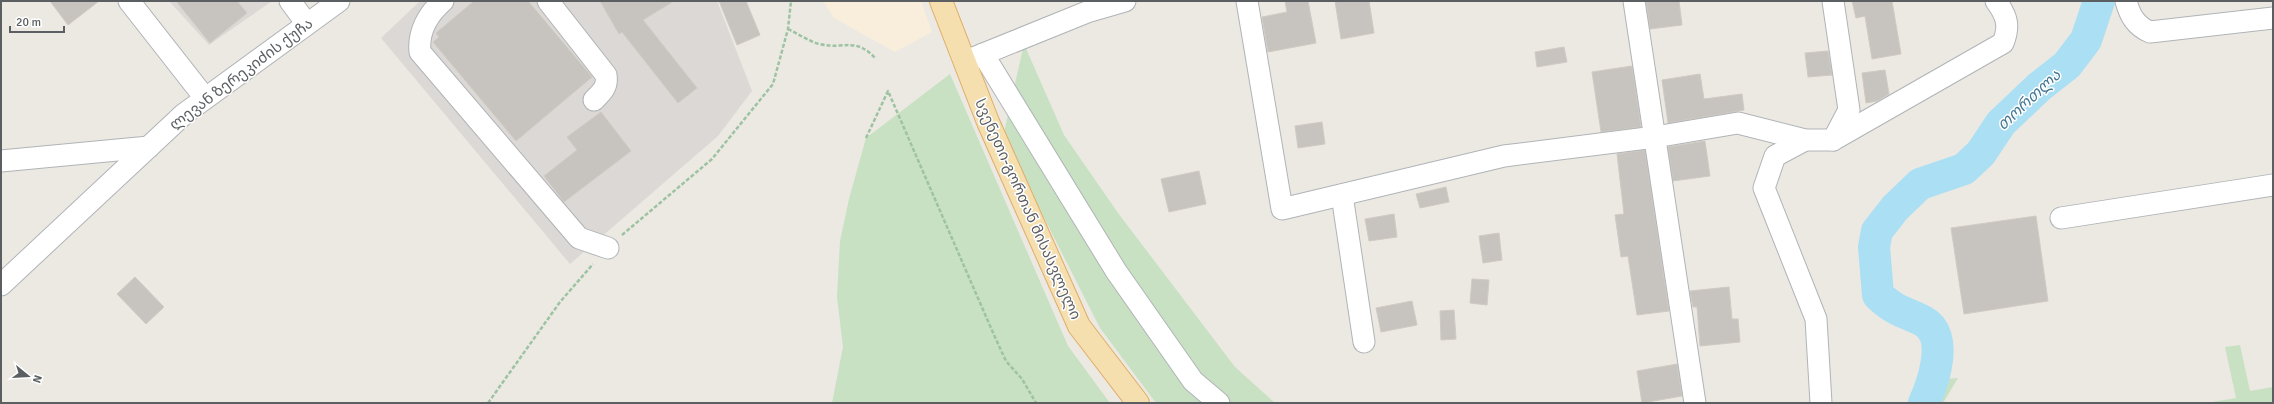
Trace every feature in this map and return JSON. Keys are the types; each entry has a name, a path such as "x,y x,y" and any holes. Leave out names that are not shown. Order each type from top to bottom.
{"main road":[{"name":"სვენეთი-გორთან მისასვლელი","path":"941,1 974,58 988,122 1079,326 1138,403"}],"street":[{"path":"129,1 205,98"},
{"path":"290,1 307,24"},
{"name":"ლევან ზერეკიძის ქუჩა","path":"1,285 184,114 339,1"},
{"path":"443,1 428,17 419,42 420,52 579,238 608,248"},
{"path":"548,1 606,75 607,82 604,90 594,100"},
{"path":"1125,1 1087,12 974,58 1116,271 1193,381 1219,403"},
{"path":"1247,1 1282,209 1504,156 1655,137 1738,123 1805,140 1833,140 2003,43 2007,33 2007,18 1996,1"},
{"path":"1634,1 1695,403"},
{"path":"1833,1 1849,110 1833,140"},
{"path":"2126,1 2133,20 2141,28 2150,32 2273,18"},
{"path":"1805,140 1775,156 1764,188 1816,319 1821,403"},
{"path":"1,161 149,147"},
{"path":"2062,218 2273,185"},
{"path":"1342,195 1364,342"}],"path":[{"path":"488,403 560,302 608,248 712,159 773,84 788,29 791,1"},
{"path":"788,29 818,43 837,46 854,44 866,48 876,59"},
{"path":"866,138 888,91 1006,361 1022,379 1036,403"}],"shaded area":[{"path":"169,1 272,1 209,45"},
{"path":"420,1 717,1 752,91 718,136 570,264 381,38"},
{"path":"823,1 921,1 932,32 895,52 834,18"}],"green space":[{"path":"1024,44 1064,135 1118,213 1235,367 1275,403 1156,403 1100,328 1003,137"},
{"path":"950,74 1068,346 1110,403 832,403 843,347 837,297 840,241 849,199 866,138"},
{"path":"2240,345 2250,391 2273,387 2273,403 2206,403 2236,398 2225,347"},
{"path":"1958,378 1943,403 1924,403 1933,380"}],"building":[{"path":"50,1 99,1 68,25"},
{"path":"176,1 237,1 247,13 210,43"},
{"path":"474,1 528,1 592,77 516,141 433,42 439,37 436,33"},
{"path":"600,1 674,1 643,20 697,88 678,103 622,32 619,34"},
{"path":"719,1 746,1 760,35 737,45"},
{"path":"1285,1 1308,1 1316,43 1268,52 1262,17 1287,12"},
{"path":"1335,1 1369,1 1374,33 1341,39"},
{"path":"1646,1 1679,1 1682,25 1650,29"},
{"path":"1852,1 1892,1 1901,54 1872,59 1865,16 1856,18"},
{"path":"1564,47 1567,62 1537,67 1535,52"},
{"path":"1828,51 1832,75 1808,77 1805,53"},
{"path":"1632,66 1641,127 1601,132 1592,72"},
{"path":"1885,70 1889,94 1877,101 1866,103 1862,73"},
{"path":"1700,74 1704,99 1742,94 1744,110 1668,123 1662,80"},
{"path":"601,112 631,151 564,202 544,176 577,150 567,137"},
{"path":"1322,122 1325,144 1298,148 1295,126"},
{"path":"1705,141 1710,176 1673,181 1668,147"},
{"path":"1645,150 1669,311 1637,315 1628,256 1621,257 1615,215 1624,214 1617,154"},
{"path":"1199,171 1206,204 1169,212 1161,179"},
{"path":"1446,187 1449,202 1420,208 1416,194"},
{"path":"1394,214 1397,237 1369,241 1365,219"},
{"path":"2036,216 2048,301 1964,314 1951,228"},
{"path":"1499,233 1502,260 1483,263 1479,236"},
{"path":"135,277 164,307 146,324 117,294"},
{"path":"1472,279 1489,280 1487,305 1470,303"},
{"path":"1729,287 1732,319 1738,319 1740,342 1700,346 1697,307 1693,307 1690,291"},
{"path":"1412,301 1417,325 1381,332 1376,308"},
{"path":"1454,310 1456,339 1441,340 1440,311"},
{"path":"1677,364 1682,396 1642,403 1637,371"}],"waterway":[{"name":"თორთლა","path":"1924,403 1935,372 1938,348 1936,337 1931,328 1923,321 1895,308 1878,295 1874,247 1877,231 1895,208 1920,184 1964,169 1981,153 2001,123 2039,87 2067,65 2086,40 2099,1"}]}
